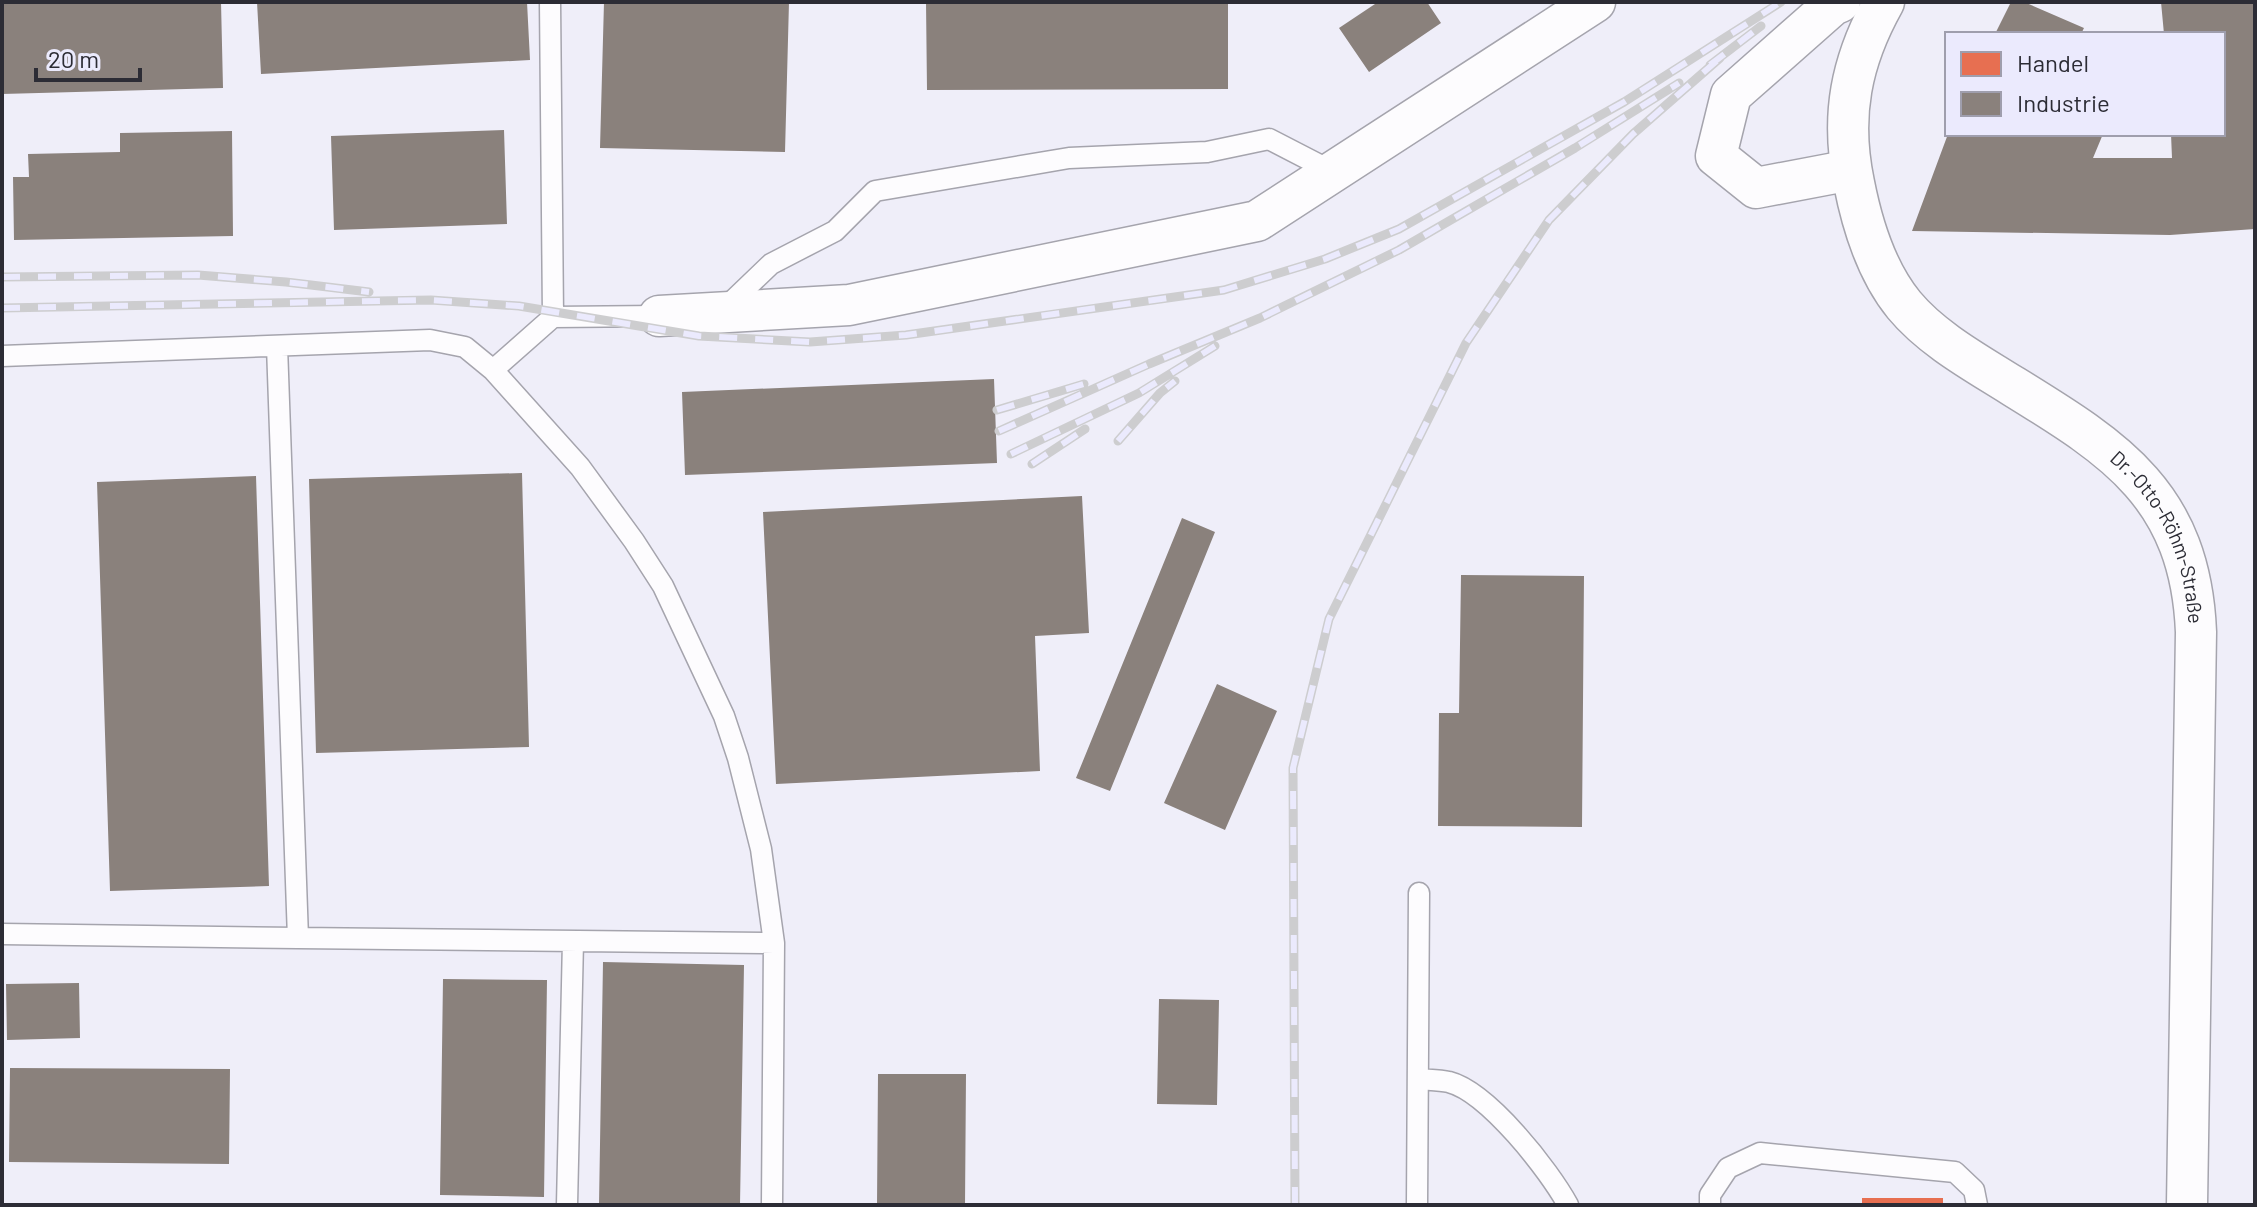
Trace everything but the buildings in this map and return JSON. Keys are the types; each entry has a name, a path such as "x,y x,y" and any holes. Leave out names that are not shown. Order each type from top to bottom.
{"street":[{"path":"659,316 849,305 1257,221 1595,2"},
{"path":"1840,2 1731,95 1716,156 1756,188 1851,170"},
{"name":"Dr.-Otto-Röhm-Straße","path":"1884,2 1867,35 1847,115 1851,170 1859,208 1890,285 1920,322 1955,349 2088,434 2118,457 2144,482 2159,504 2188,570 2195,602 2196,632 2187,1205"}],"lane":[{"path":"550,2 553,317"},
{"path":"720,313 771,264 835,231 875,191 1069,158 1207,152 1269,139 1333,172"},
{"path":"493,370 553,317 659,316"},
{"path":"2,356 430,340 465,347 493,370 580,467 634,541 663,586 724,716 761,849 774,943 772,1205"},
{"path":"277,346 298,938"},
{"path":"1417,1205 1419,893"},
{"path":"2,934 774,943"},
{"path":"567,1205 573,941"},
{"path":"1418,1079 1451,1082 1475,1096 1527,1144 1568,1205"},
{"path":"1710,1205 1710,1195 1728,1168 1760,1153 1955,1172 1974,1190 1977,1205"}],"railway":[{"path":"2,308 431,300 519,306 699,336 810,342 906,335 1224,290 1325,259 1399,229 1624,102 1781,2"},
{"path":"1710,65 1761,26"},
{"path":"1295,1205 1293,768 1329,619 1466,343 1549,220 1633,134 1720,58"},
{"path":"999,431 1260,318 1399,250 1575,148 1679,83"},
{"path":"2,277 198,275 369,292"},
{"path":"1011,454 1139,393 1215,346"},
{"path":"1118,441 1160,393 1175,381"},
{"path":"997,410 1084,384"},
{"path":"1032,464 1085,429"}]}
